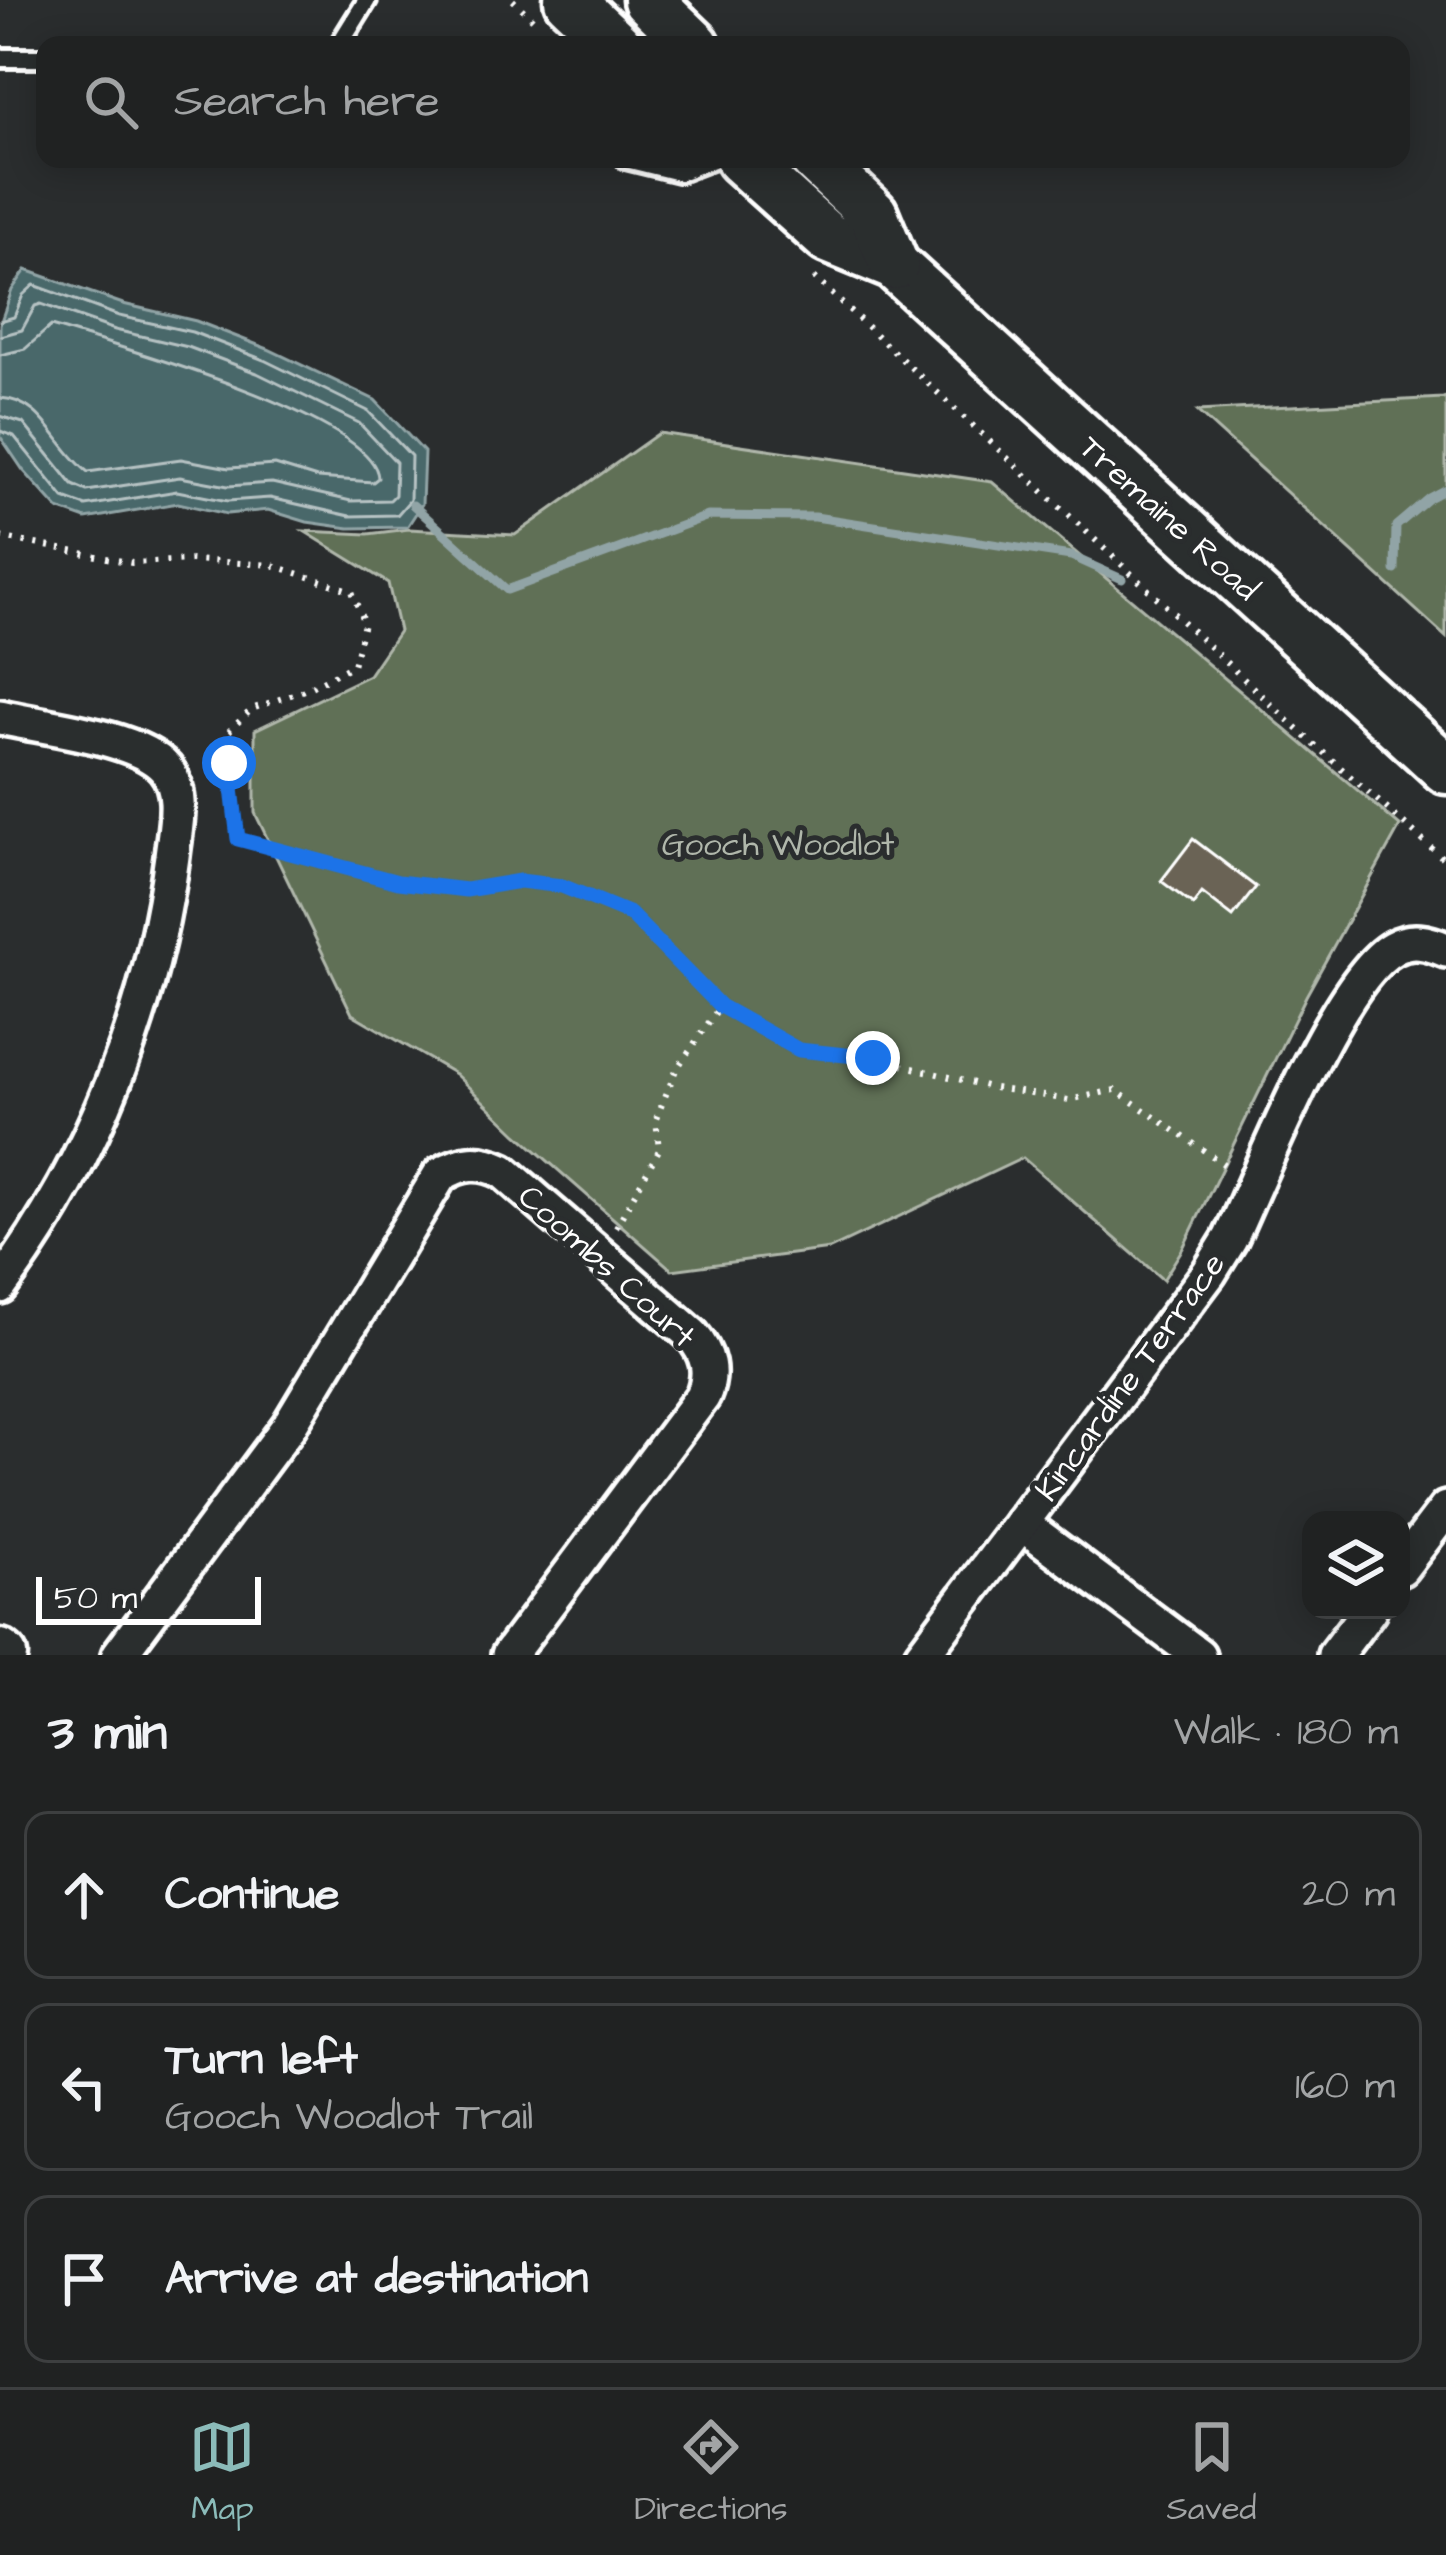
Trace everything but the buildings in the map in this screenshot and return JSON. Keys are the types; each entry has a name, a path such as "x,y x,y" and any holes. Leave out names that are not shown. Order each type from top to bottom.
{"main road":[{"path":"569,0 607,36"},
{"path":"647,0 685,36"},
{"name":"Tremaine Road","path":"750,168 828,238 894,265 1446,769"},
{"name":"Tremaine Road","path":"824,168 873,214 894,265"}],"street":[{"path":"0,717 149,755 165,768 177,796 167,894 135,1027 70,1176 0,1286"},
{"name":"Kincardine Terrace","path":"922,1655 1209,1273 1230,1239 1343,1001 1390,949 1417,941 1446,950"},
{"name":"Coombs Court","path":"118,1655 289,1426 440,1175 467,1163 484,1162 503,1171 692,1335 707,1359 709,1375 704,1396 508,1655"},
{"path":"1410,1556 1446,1509"},
{"path":"1021,1523 1198,1655"},
{"path":"1335,1655 1363,1619"}],"lane":[{"path":"345,36 367,0"},
{"path":"0,58 36,58"}],"path":[{"path":"815,277 1306,737 1446,860"},
{"path":"0,537 132,562 272,565 352,591 364,624 353,665 252,709 226,734 238,839 398,882 466,890 520,881 562,886 630,914 720,1006 799,1050 873,1058 994,1088 1069,1100 1115,1090 1228,1167"},
{"path":"616,1227 659,1150 656,1119 676,1070 720,1006"}],"green space":[{"path":"1443,398 1446,637 1197,411"},
{"name":"Gooch Woodlot","path":"659,433 992,482 1400,826 1306,996 1163,1280 1023,1158 830,1249 672,1270 455,1074 352,1014 255,813 255,730 369,675 399,631 388,583 304,531 368,534 409,529 515,535"}],"water":[{"path":"26,270 123,304 196,321 375,400 424,452 422,504 407,527 349,528 268,510 227,514 178,503 86,519 58,509 0,436 0,324 12,290"}],"waterway":[{"path":"1395,570 1396,526 1446,489"},
{"path":"413,505 507,590 708,516 815,517 1071,556 1122,579"}],"route":[{"path":"229,763 238,839 398,882 466,890 520,881 562,886 630,914 720,1006 799,1050 873,1058"}]}
